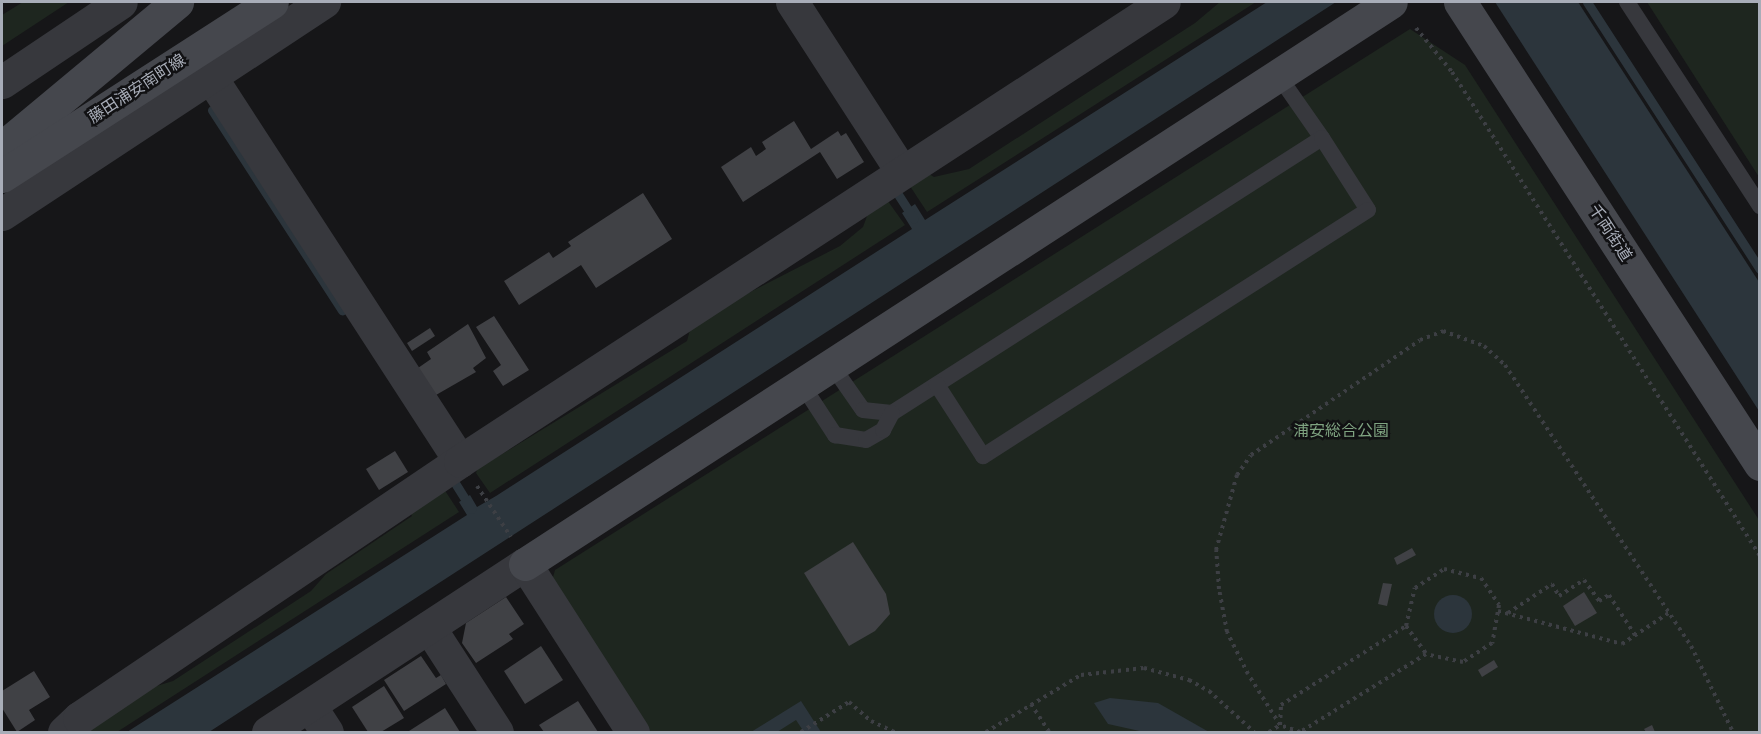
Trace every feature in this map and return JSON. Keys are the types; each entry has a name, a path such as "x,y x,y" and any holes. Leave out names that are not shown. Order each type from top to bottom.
{"street":[{"path":"2,82 121,2"},
{"path":"2,148 177,2"},
{"name":"藤田浦安南町線","path":"2,176 272,2"},
{"path":"2,214 324,2"},
{"path":"792,2 893,178"},
{"path":"64,732 79,718 450,467 1164,2"},
{"path":"268,732 318,719 520,554 803,387 1391,2"},
{"name":"千両街道","path":"1460,2 1760,464"},
{"path":"210,76 450,467"},
{"path":"520,554 633,732"},
{"path":"429,627 497,732"}],"lane":[{"path":"1627,2 1760,206"},
{"path":"937,385 983,456 1368,210 1278,75"},
{"path":"803,387 836,435 866,440 882,430 892,413 1322,138"},
{"path":"833,367 863,410 892,413"}],"path":[{"path":"1416,28 1452,72 1760,556"},
{"path":"1426,654 1300,732 1280,725 1248,674 1227,632 1218,589 1216,550 1236,475 1251,455 1420,340 1443,331 1484,346 1505,365 1670,612 1691,646 1733,732"},
{"path":"483,495 520,554"},
{"path":"1280,725 1281,705 1407,626 1415,588 1444,569 1481,578 1499,604 1492,642 1463,662 1426,654 1407,626"},
{"path":"1508,613 1552,584 1559,596 1584,580 1599,602 1609,595 1635,635"},
{"path":"1498,611 1622,644 1670,612"},
{"path":"986,732 1081,675 1144,668 1189,680 1209,691 1254,732"},
{"path":"801,732 849,702 872,721 896,732"},
{"path":"1031,704 1049,732"},
{"path":"1269,732 1280,725"}],"green space":[{"path":"23,2 69,2 2,46 2,15"},
{"path":"1220,2 1256,2 927,212 908,183 926,172 934,177 969,169 1195,23"},
{"path":"1647,2 1759,2 1759,177"},
{"name":"浦安総合公園","path":"1410,29 1465,65 1759,520 1759,732 644,732 550,588 555,570"},
{"path":"885,197 905,225 490,493 476,473 479,464 489,462 687,341 692,322 840,246 863,227 870,208"},
{"path":"442,486 459,512 117,732 86,732 150,688 173,681 311,591 326,574 412,516 408,507"}],"shaded area":[{"path":"1267,2 1336,2 209,732 127,732 467,515 459,502 470,495 477,507 496,496 912,229 902,213 915,204 925,220"},
{"path":"1495,2 1578,2 1759,282 1759,411"},
{"path":"1453,595 1467,600 1472,614 1467,628 1453,633 1439,628 1434,614 1439,600"},
{"path":"1110,698 1158,703 1209,732 1144,732 1108,724 1094,703"},
{"path":"801,701 821,732 804,732 796,720 777,732 751,732"}],"building":[{"path":"794,121 811,149 838,131 841,136 846,133 864,162 837,179 820,152 743,202 721,167 751,147 756,156 766,149 762,142"},
{"path":"643,193 672,239 596,288 581,265 519,305 504,281 549,252 553,258 571,246 568,242"},
{"path":"494,316 529,370 503,386 493,371 501,365 476,327"},
{"path":"468,324 486,358 473,368 476,372 436,395 418,368 431,359 427,352"},
{"path":"430,328 435,336 412,351 407,343"},
{"path":"395,451 408,472 379,490 366,469"},
{"path":"853,542 886,594 890,614 875,631 849,646 804,573"},
{"path":"1412,548 1416,555 1397,565 1394,558"},
{"path":"1383,583 1392,584 1387,606 1378,604"},
{"path":"1584,592 1597,613 1575,626 1563,606"},
{"path":"506,597 524,624 509,634 513,639 476,663 462,643 466,623"},
{"path":"541,646 563,680 525,704 504,671"},
{"path":"421,656 436,678 441,675 446,684 404,711 384,680"},
{"path":"1494,660 1498,667 1482,677 1478,670"},
{"path":"34,671 50,697 29,710 35,720 17,732 2,708 2,691"},
{"path":"384,686 404,718 381,732 368,732 352,707"},
{"path":"578,701 598,732 544,732 539,725"},
{"path":"445,708 460,732 409,731"},
{"path":"1652,725 1655,732 1646,732 1644,729"}],"waterway":[{"path":"1587,2 1760,269"},
{"path":"212,110 342,310"},
{"path":"892,185 914,219"},
{"path":"450,475 471,509"}]}
